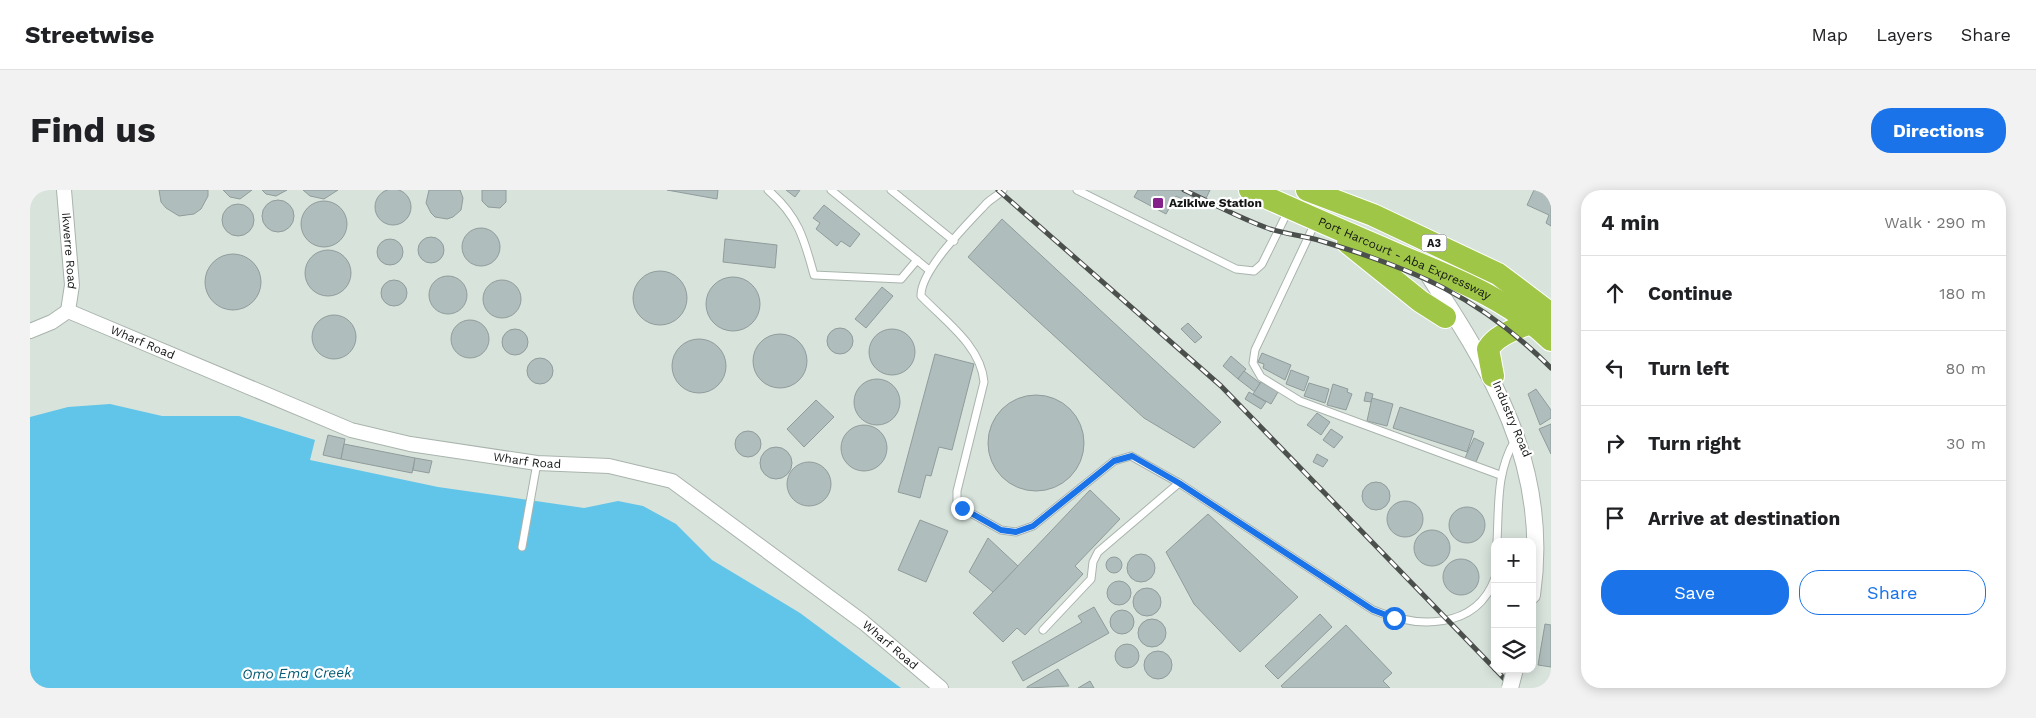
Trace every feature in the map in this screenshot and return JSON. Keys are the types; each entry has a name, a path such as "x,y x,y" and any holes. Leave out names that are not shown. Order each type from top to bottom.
{"highway":[{"name":"Port Harcourt - Aba Expressway","path":"1250,190 1300,208 1541,318"},
{"name":"Port Harcourt - Aba Expressway","path":"1307,190 1373,215 1498,274 1527,296 1541,318 1551,340"},
{"path":"1300,208 1377,264 1420,301 1445,317"},
{"path":"1422,265 1427,260 1438,259 1527,296"},
{"path":"1493,376 1488,350 1491,344 1503,336 1541,318"}],"street":[{"name":"Ikwerre Road","path":"64,190 72,285 68,311"},
{"name":"Industry Road","path":"1422,265 1420,272 1426,290 1445,317 1471,339"},
{"name":"Industry Road","path":"1422,265 1493,376 1519,432 1532,470 1538,521 1534,583"},
{"path":"30,331 52,322 68,311"},
{"name":"Wharf Road","path":"68,311 351,430 410,444 537,463 609,466 672,481 863,622 941,688"},
{"path":"1510,688 1514,673"}],"lane":[{"path":"768,190 785,205 796,220 805,239 814,276 901,279 917,260"},
{"path":"831,190 929,270"},
{"path":"891,190 954,241"},
{"path":"1003,190 986,203 929,270 921,290 921,296 966,342 978,358 983,370 984,382 957,491 957,503 962,508 1001,530 1016,532 1033,526 1114,461 1132,456 1179,483 1373,610 1394,618 1448,621 1479,605 1493,583"},
{"path":"1077,190 1236,269 1254,271 1262,264 1300,208"},
{"path":"1300,208 1255,350 1253,363 1261,377 1300,401 1500,475"},
{"path":"1497,538 1500,475 1505,457 1519,432"},
{"path":"522,547 537,463"},
{"path":"1043,630 1091,579 1092,562 1098,552 1179,483"}],"water":[{"name":"Omo Ema Creek","path":"110,404 162,416 239,416 315,440 310,460 438,487 584,508 618,501 643,506 676,524 712,560 800,613 901,688 30,688 30,417 68,407"}],"building":[{"path":"393,189 400,190 406,194 410,200 410,214 406,220 400,224 393,225 386,224 380,220 376,214 375,207 376,200 380,194 386,190"},
{"path":"159,190 208,190 208,196 201,209 194,214 179,216 166,208 161,202"},
{"path":"223,190 252,190 240,199 230,197"},
{"path":"262,190 287,190 276,196 266,194"},
{"path":"303,190 338,190 324,199 310,196"},
{"path":"429,190 460,190 463,198 461,210 453,217 447,219 435,217 426,203"},
{"path":"482,190 506,190 506,202 500,208 488,207 482,201"},
{"path":"667,190 718,190 717,199"},
{"path":"786,190 800,190 795,197"},
{"name":"Azikiwe Station","path":"1138,190 1210,190 1201,209 1176,196 1166,214 1134,197"},
{"path":"1534,190 1551,190 1551,226 1546,223 1549,215 1527,205"},
{"path":"278,200 290,204 294,216 290,228 278,232 266,228 262,216 266,204"},
{"path":"324,201 337,205 343,211 347,224 343,237 337,243 324,247 311,243 305,237 301,224 305,211 311,205"},
{"path":"238,204 250,208 254,220 250,232 238,236 226,232 222,220 226,208"},
{"path":"824,205 860,234 850,247 841,241 837,246 816,229 820,223 813,218"},
{"path":"1002,219 1221,422 1194,448 1144,418 968,257"},
{"path":"481,228 494,234 500,247 494,260 481,266 468,260 462,247 468,234"},
{"path":"431,237 440,241 444,250 440,259 431,263 422,259 418,250 422,241"},
{"path":"390,239 399,243 403,252 399,261 390,265 381,261 377,252 381,243"},
{"path":"725,239 777,245 775,268 723,262"},
{"path":"328,250 341,254 347,260 351,273 347,286 341,292 328,296 315,292 309,286 305,273 309,260 315,254"},
{"path":"233,254 253,262 261,282 253,302 233,310 213,302 205,282 213,262"},
{"path":"660,271 670,273 679,279 685,288 687,298 685,308 679,317 670,323 660,325 650,323 641,317 635,308 633,298 635,288 641,279 650,273"},
{"path":"448,276 461,282 467,295 461,308 448,314 435,308 429,295 435,282"},
{"path":"733,277 743,279 752,285 758,294 760,304 758,314 752,323 743,329 733,331 723,329 714,323 708,314 706,304 708,294 714,285 723,279"},
{"path":"394,280 403,284 407,293 403,302 394,306 385,302 381,293 385,284"},
{"path":"502,280 515,286 521,299 515,312 502,318 489,312 483,299 489,286"},
{"path":"882,287 893,296 866,328 855,319"},
{"path":"334,315 346,319 352,325 356,337 352,349 346,355 334,359 322,355 316,349 312,337 316,325 322,319"},
{"path":"470,320 483,326 489,339 483,352 470,358 457,352 451,339 457,326"},
{"path":"1188,323 1202,337 1195,343 1181,329"},
{"path":"840,328 850,331 853,341 850,351 840,354 830,351 827,341 830,331"},
{"path":"515,329 524,333 528,342 524,351 515,355 506,351 502,342 506,333"},
{"path":"897,329 909,335 914,343 914,361 909,369 901,374 887,375 875,369 870,361 869,347 875,335 883,330"},
{"path":"780,334 790,336 799,342 805,351 807,361 805,371 799,380 790,386 780,388 770,386 761,380 755,371 753,361 755,351 761,342 770,336"},
{"path":"699,339 709,341 718,347 724,356 726,366 724,376 718,385 709,391 699,393 689,391 680,385 674,376 672,366 674,356 680,347 689,341"},
{"path":"1262,353 1291,365 1285,380 1263,368 1264,364 1258,362"},
{"path":"935,354 974,364 952,450 939,447 931,476 926,475 920,498 898,492"},
{"path":"1231,356 1246,369 1238,379 1223,366"},
{"path":"540,358 549,362 553,371 549,380 540,384 531,380 527,371 531,362"},
{"path":"1291,370 1309,377 1304,391 1286,384"},
{"path":"1244,371 1260,383 1255,392 1238,379"},
{"path":"882,379 894,385 899,393 899,411 894,419 886,424 872,425 860,419 855,411 854,397 860,385 868,380"},
{"path":"1261,382 1278,392 1271,404 1253,394"},
{"path":"1309,383 1329,389 1325,403 1304,396"},
{"path":"1333,384 1348,389 1347,392 1352,394 1346,410 1327,405"},
{"path":"1536,389 1551,410 1551,418 1540,425 1528,394"},
{"path":"1249,392 1266,402 1261,409 1245,399"},
{"path":"1366,392 1373,394 1371,402 1364,401"},
{"path":"1036,395 1054,399 1070,409 1080,425 1084,443 1080,461 1070,477 1054,487 1036,491 1018,487 1002,477 992,461 988,443 992,425 1002,409 1018,399"},
{"path":"1372,398 1393,404 1387,426 1367,421"},
{"path":"816,400 834,417 804,447 787,429"},
{"path":"1400,407 1474,431 1467,452 1393,428"},
{"path":"1317,413 1330,422 1321,435 1307,425"},
{"path":"1551,424 1551,454 1539,429"},
{"path":"869,425 873,426 883,435 886,439 886,457 877,467 869,471 859,471 851,467 842,457 841,443 845,435 855,426"},
{"path":"1331,429 1343,437 1334,448 1323,440"},
{"path":"748,431 757,435 761,444 757,453 748,457 739,453 735,444 739,435"},
{"path":"328,435 345,439 341,459 323,455"},
{"path":"1474,438 1484,443 1476,462 1465,458"},
{"path":"344,444 415,458 412,473 341,459"},
{"path":"776,447 782,448 787,452 791,457 791,469 787,474 782,478 776,479 770,478 765,474 761,469 760,463 761,457 765,452 770,448"},
{"path":"1317,454 1328,460 1323,467 1313,462"},
{"path":"415,458 432,461 429,473 413,470"},
{"path":"809,462 821,466 827,472 831,484 827,496 821,502 809,506 797,502 791,496 787,484 791,472 797,466"},
{"path":"1376,482 1386,486 1390,496 1386,506 1376,510 1366,506 1362,496 1366,486"},
{"path":"1090,490 1120,519 1075,566 1083,574 1025,635 1017,628 1003,642 973,613"},
{"path":"1405,501 1412,502 1418,506 1422,512 1422,526 1418,532 1412,536 1405,537 1398,536 1392,532 1388,526 1387,519 1388,512 1392,506 1398,502"},
{"path":"1467,507 1474,508 1480,512 1484,518 1484,532 1480,538 1474,542 1467,543 1460,542 1454,538 1450,532 1449,525 1450,518 1454,512 1460,508"},
{"path":"1208,514 1298,597 1240,652 1194,604 1166,552"},
{"path":"920,520 948,531 926,582 898,570"},
{"path":"1432,530 1439,531 1445,535 1449,541 1449,555 1445,561 1439,565 1432,566 1425,565 1419,561 1415,555 1414,548 1415,541 1419,535 1425,531"},
{"path":"988,538 1018,566 993,592 969,572"},
{"path":"1141,554 1151,558 1155,568 1151,578 1141,582 1131,578 1127,568 1131,558"},
{"path":"1111,557 1117,557 1122,562 1120,571 1111,573 1106,568 1106,562"},
{"path":"1461,559 1468,560 1474,564 1478,570 1478,584 1474,590 1468,594 1461,595 1454,594 1448,590 1444,584 1443,577 1444,570 1448,564 1454,560"},
{"path":"1119,581 1128,584 1131,593 1128,602 1119,605 1110,602 1107,593 1110,584"},
{"path":"1147,588 1157,592 1161,602 1157,612 1147,616 1137,612 1133,602 1137,592"},
{"path":"1094,607 1109,633 1023,681 1012,662 1082,622 1078,616"},
{"path":"1122,610 1131,613 1134,622 1131,631 1122,634 1113,631 1110,622 1113,613"},
{"path":"1320,614 1332,627 1278,679 1265,666"},
{"path":"1152,619 1162,623 1166,633 1162,643 1152,647 1142,643 1138,633 1142,623"},
{"path":"1545,624 1551,625 1551,667 1538,665"},
{"path":"1346,625 1392,673 1383,681 1390,688 1283,688 1281,686"},
{"path":"1127,644 1136,647 1139,656 1136,665 1127,668 1118,665 1115,656 1118,647"},
{"path":"1158,651 1168,655 1172,665 1168,675 1158,679 1148,675 1144,665 1148,655"},
{"path":"1058,669 1069,686 1027,688 1027,687"},
{"path":"1090,681 1094,688 1078,688"}],"railway":[{"path":"998,190 1221,386 1491,665"},
{"path":"1184,190 1259,225 1353,251 1415,274 1444,288 1498,322 1551,368"},
{"path":"1499,673 1513,688"}],"place":[{"name":"Azikiwe Station","path":"1158,203"}],"route":[{"path":"962,508 1001,530 1016,532 1033,526 1114,461 1132,456 1179,483 1373,610 1394,618"}]}
